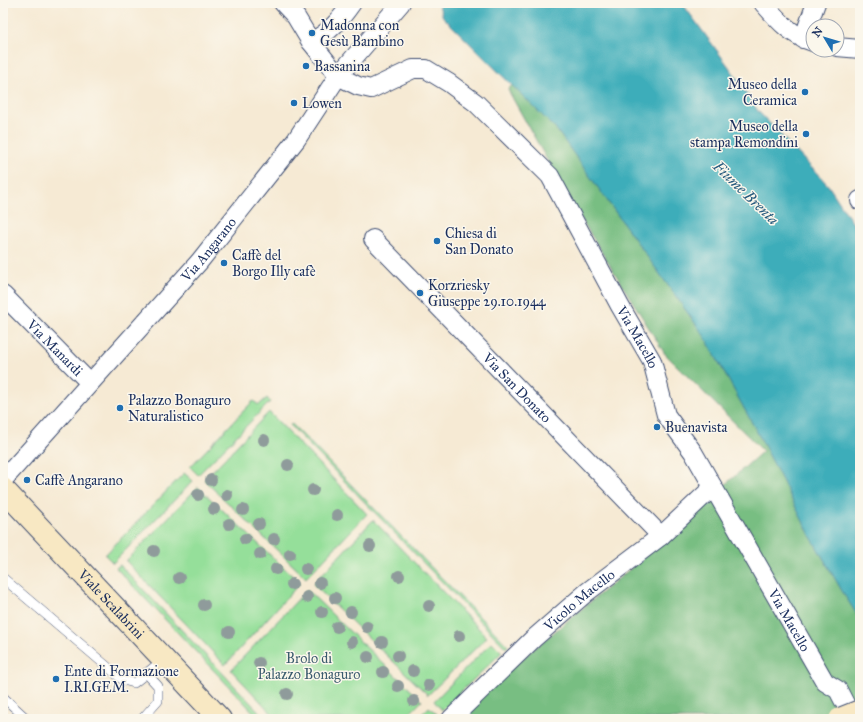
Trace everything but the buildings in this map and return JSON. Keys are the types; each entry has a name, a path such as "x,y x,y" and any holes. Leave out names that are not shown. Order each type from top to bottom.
{"street":[{"path":"283,3 296,17 311,42 338,76"},
{"path":"311,42 322,37 337,24 352,3"},
{"path":"763,3 782,24 805,38"},
{"path":"813,18 816,3"},
{"name":"Via Angarano","path":"3,480 89,382 199,262 296,140 338,76 400,4"},
{"path":"845,48 860,49"},
{"name":"Via Macello","path":"338,76 358,86 371,89 413,69 426,69 450,83 476,103 550,176 620,306 652,361 666,415 693,452 825,682 838,690 853,719"},
{"name":"Via San Donato","path":"373,239 661,536"},
{"name":"Via Manardi","path":"3,295 89,382"},
{"name":"Vicolo Macello","path":"451,719 539,634 587,592 661,536 712,487"},
{"name":"Viale Scalabrini","path":"3,489 220,719"},
{"path":"840,719 860,711"}],"lane":[{"path":"3,578 123,680 134,683 163,660"},
{"path":"142,719 158,701 158,686 146,673"},
{"path":"3,697 27,719"}],"green space":[{"path":"512,85 556,129 705,337 762,441 811,537 860,619 860,719 459,719 512,667 636,564 763,451 665,354 570,201 508,90"},
{"path":"267,398 270,402 198,475 190,467 253,401 259,405"},
{"path":"269,412 367,514 306,578 204,480"},
{"path":"292,424 508,646 506,648 290,425"},
{"path":"184,473 193,481 113,563 105,555"},
{"path":"198,487 300,583 225,665 126,561"},
{"path":"373,520 487,637 428,695 313,584"},
{"name":"Brolo di Palazzo Bonaguro","path":"120,565 266,719 260,719 116,568"},
{"name":"Brolo di Palazzo Bonaguro","path":"307,590 422,701 404,719 277,719 231,670"},
{"path":"492,642 502,652 442,710 434,701"},
{"path":"429,707 437,714 432,719 417,719"}],"water":[{"name":"Fiume Brenta","path":"438,3 682,3 732,71 758,111 828,185 860,234 860,619 811,537 762,441 705,337 556,129 443,17"}],"place":[{"name":"Madonna con Gesù Bambino","path":"312,33"},
{"name":"Bassanina","path":"306,66"},
{"name":"Museo della Ceramica","path":"805,92"},
{"name":"Lowen","path":"294,103"},
{"name":"Museo della stampa Remondini","path":"806,134"},
{"name":"Chiesa di San Donato","path":"437,241"},
{"name":"Caffè del Borgo Illy cafè","path":"224,263"},
{"name":"Korzriesky Giuseppe 29.10.1944","path":"420,293"},
{"name":"Palazzo Bonaguro Naturalistico","path":"120,408"},
{"name":"Buenavista","path":"657,427"},
{"name":"Caffè Angarano","path":"27,480"},
{"name":"Ente di Formazione I.RI.GEM.","path":"56,679"}]}
